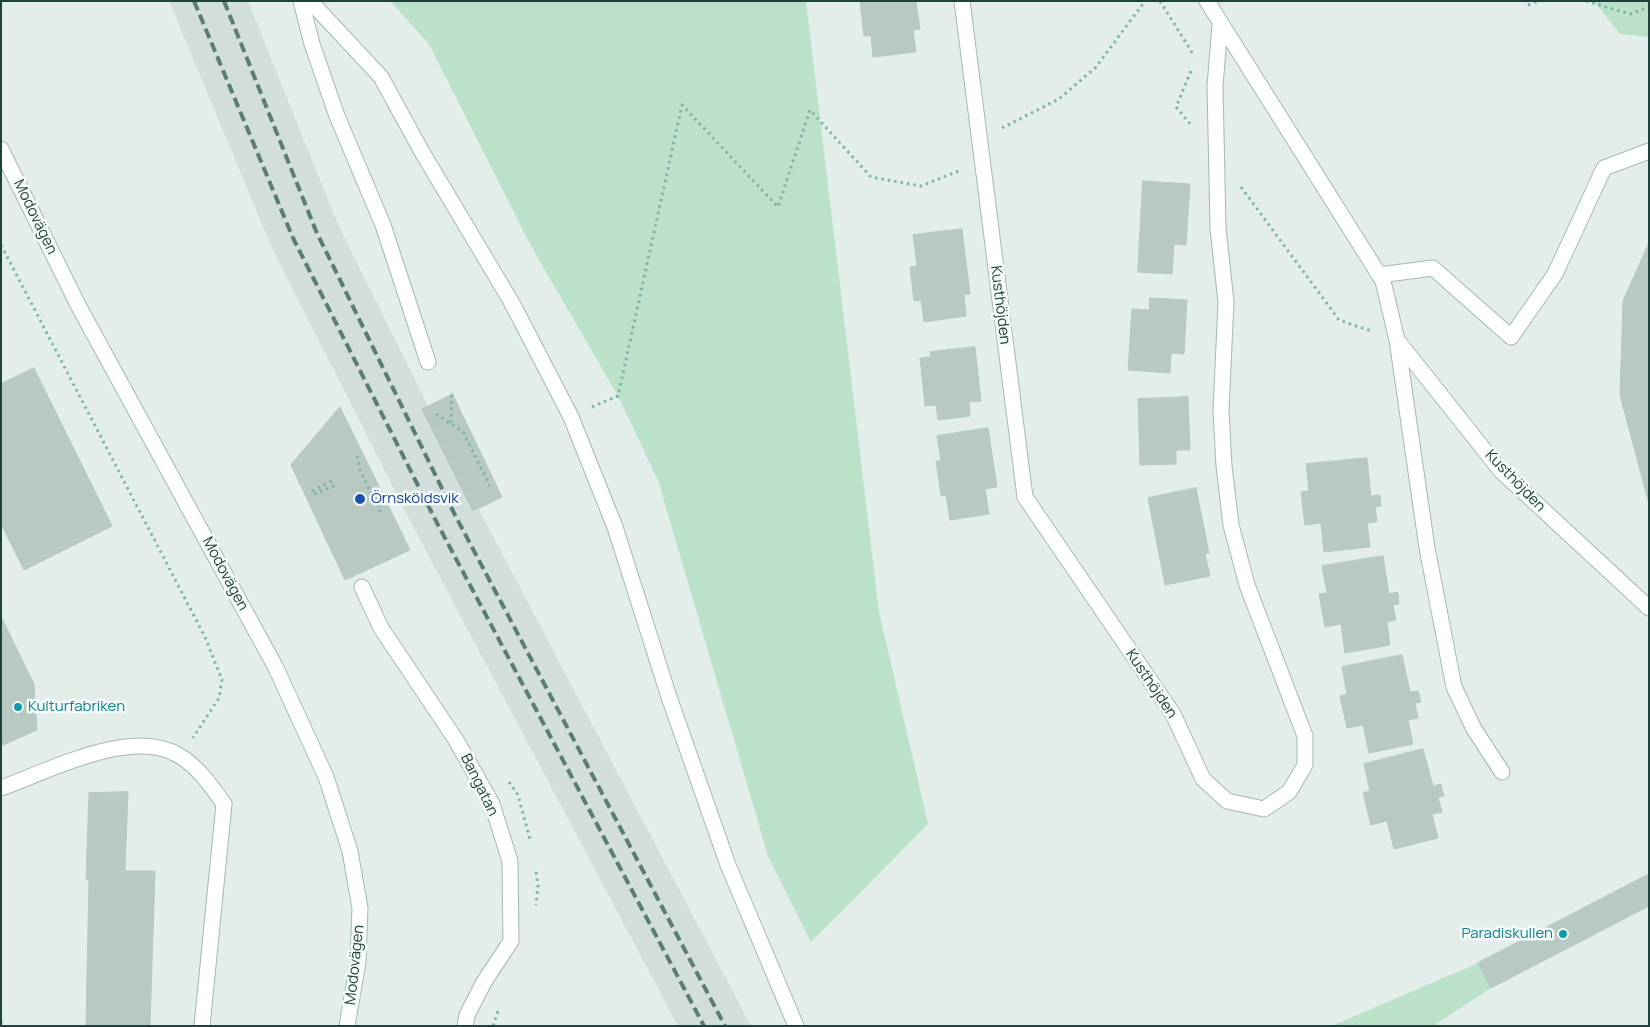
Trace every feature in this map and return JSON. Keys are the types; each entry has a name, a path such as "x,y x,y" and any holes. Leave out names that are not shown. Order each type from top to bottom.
{"street":[{"path":"301,1 312,44 337,116 383,225 428,362"},
{"path":"310,1 381,77 422,152 512,303 571,417 615,526 669,697 728,865 796,1026"},
{"name":"Kusthöjden","path":"962,1 1025,497 1173,714 1203,779 1227,801 1264,809 1289,792 1305,765 1305,736 1247,585 1231,525 1221,411 1226,302 1218,228 1215,86 1220,25"},
{"name":"Kusthöjden","path":"1207,1 1220,25 1382,281 1397,340 1427,548 1454,687 1474,729 1502,772"},
{"name":"Modovägen","path":"1,148 78,305 276,668 326,777 350,851 360,908 358,962 347,1026"},
{"path":"1379,275 1433,268 1511,338 1554,274 1604,168 1649,151"},
{"name":"Kusthöjden","path":"1397,340 1501,471 1649,608"},
{"name":"Bangatan","path":"362,587 381,628 456,740 487,796 510,862 511,941 484,982 466,1015 465,1026"},
{"path":"1,788 109,748 155,745 180,756 205,778 224,804 202,1026"}],"path":[{"path":"1008,126 1059,99 1096,67 1145,1"},
{"path":"1160,1 1196,58"},
{"path":"1528,5 1538,1"},
{"path":"1586,1 1630,14 1649,7"},
{"path":"1192,66 1176,108 1217,154"},
{"path":"571,417 618,396 658,206 682,105 739,162 778,207 810,110 871,177 921,186 962,170"},
{"path":"1240,186 1339,320 1397,340"},
{"path":"1,245 205,637 222,680 219,698 180,756"},
{"path":"450,423 452,393"},
{"path":"436,414 463,432 490,486"},
{"path":"357,456 360,470 381,513"},
{"path":"334,480 313,493 336,485"},
{"path":"1,1021 3,1026"}],"shaded area":[{"path":"169,1 248,1 337,222 476,504 751,1026 678,1026 417,534 272,248"}],"green space":[{"path":"390,1 806,1 879,612 928,824 811,942 768,856 658,480 618,396 530,244 429,44"},
{"path":"1594,1 1649,1 1649,37 1620,34"},
{"path":"1478,963 1491,988 1433,1026 1332,1026"}],"building":[{"path":"916,1 920,29 913,30 916,52 873,57 871,36 864,36 860,2"},
{"path":"1143,181 1190,184 1186,245 1174,244 1172,274 1138,272"},
{"path":"962,229 970,294 964,294 966,316 924,322 921,300 914,301 910,267 917,266 913,235"},
{"path":"1649,243 1649,504 1620,395 1623,301"},
{"path":"1150,298 1187,300 1184,354 1171,353 1170,373 1128,370 1132,309 1149,310"},
{"path":"975,347 981,401 969,402 970,416 938,420 936,405 925,406 920,358 931,357 930,352"},
{"path":"34,368 112,526 24,570 1,524 1,384"},
{"path":"452,393 502,497 473,511 422,409 451,395 458,409"},
{"path":"1188,397 1190,450 1176,450 1176,464 1140,465 1138,399"},
{"path":"340,407 410,550 345,580 291,465"},
{"path":"988,428 997,487 985,489 989,514 950,520 946,495 941,496 936,461 941,461 937,436"},
{"path":"1367,458 1371,496 1380,495 1381,506 1375,507 1377,522 1367,523 1370,547 1324,552 1321,523 1305,525 1301,492 1309,491 1306,464"},
{"path":"1196,488 1209,553 1205,554 1210,576 1165,585 1148,498"},
{"path":"1383,556 1389,594 1398,592 1399,604 1393,605 1396,620 1387,622 1390,645 1345,653 1341,624 1325,627 1319,594 1327,593 1322,566"},
{"path":"1,616 10,635 1,639"},
{"name":"Kulturfabriken","path":"10,635 34,684 37,730 1,746 1,639"},
{"path":"1402,655 1410,692 1418,691 1421,702 1415,703 1418,718 1408,720 1413,744 1369,753 1363,725 1347,728 1340,696 1347,694 1342,667"},
{"path":"1423,749 1433,786 1441,784 1444,796 1438,797 1442,812 1432,814 1438,838 1394,849 1387,821 1371,825 1363,793 1370,791 1364,764"},
{"path":"128,792 125,871 155,871 150,1026 86,1026 89,879 86,879 89,793"},
{"name":"Paradiskullen","path":"1649,874 1649,906 1491,988 1478,963"}],"railway":[{"path":"194,1 293,238 437,523 704,1026"},
{"path":"224,1 316,231 455,515 725,1026"}],"place":[{"name":"Örnsköldsvik","path":"360,499"},
{"name":"Kulturfabriken","path":"18,707"},
{"name":"Paradiskullen","path":"1563,934"}]}
